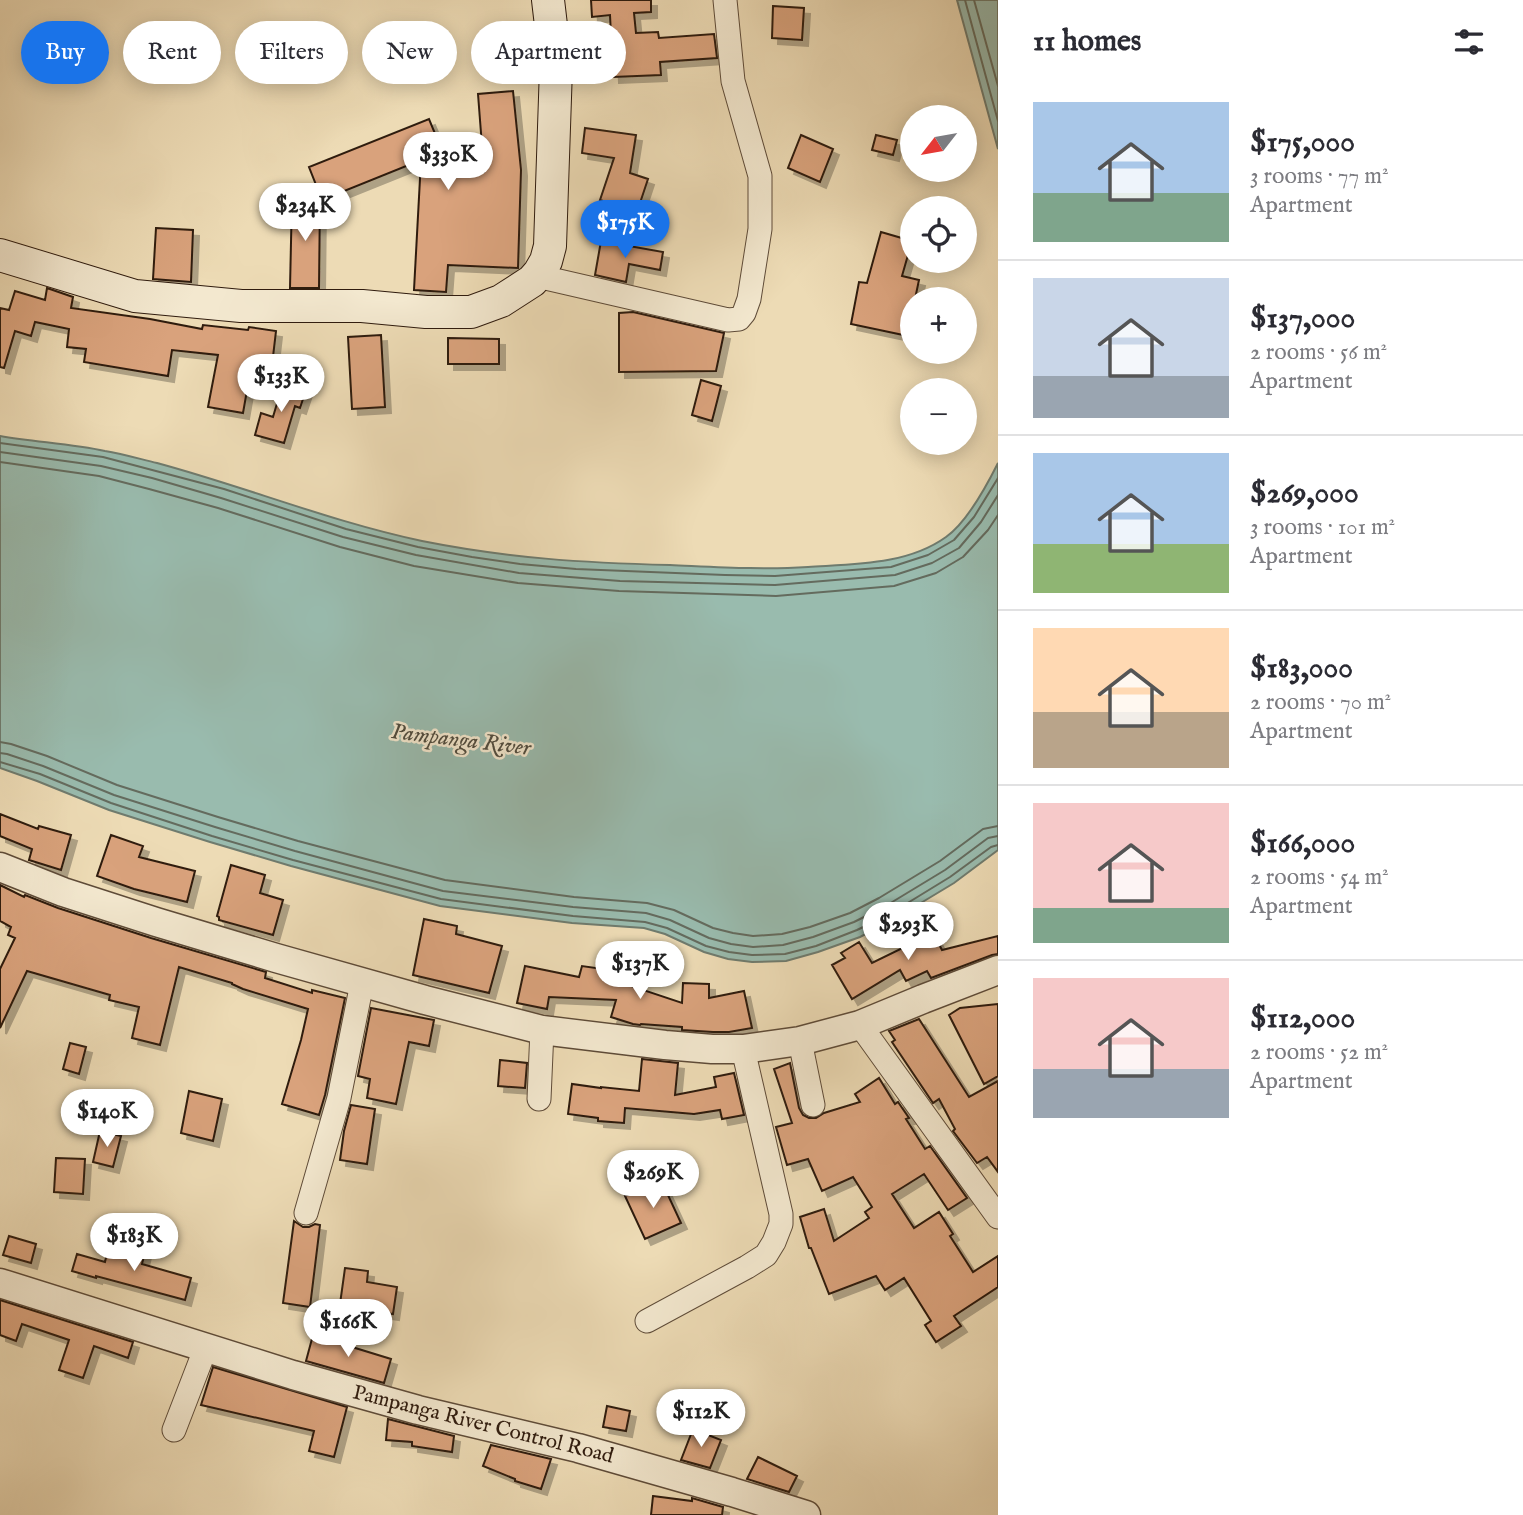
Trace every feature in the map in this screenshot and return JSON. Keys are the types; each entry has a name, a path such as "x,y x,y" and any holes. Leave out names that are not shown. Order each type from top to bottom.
{"main road":[{"path":"0,255 135,296 241,306 362,306 426,312 471,312 501,301 537,276 546,261 550,246 556,68 548,0"}],"street":[{"path":"537,276 728,320 739,318 744,313 749,299 760,229 760,176 733,81 725,0"},
{"path":"0,867 63,892 143,918 362,983 541,1030 665,1045 743,1049 800,1041 860,1026 998,971"},
{"path":"306,1213 339,1098 362,983"},
{"path":"860,1026 998,1217"},
{"path":"539,1099 541,1030"},
{"path":"800,1041 813,1105"},
{"path":"647,1321 766,1255 781,1224 781,1214 743,1049"},
{"name":"Pampanga River Control Road","path":"0,1283 293,1375 418,1410 578,1447 806,1515"},
{"path":"174,1430 206,1347"}],"water":[{"path":"957,0 998,0 998,149"},
{"name":"Pampanga River","path":"0,436 112,452 190,472 355,524 454,547 576,561 739,568 862,564 915,553 954,531 982,492 998,463 998,850 954,883 860,937 786,961 752,962 704,952 665,934 644,928 572,923 440,906 210,842 109,810 0,768"}],"building":[{"path":"591,0 651,0 651,12 634,13 636,33 658,32 659,38 714,34 717,58 660,62 661,75 626,76 626,21 610,21 610,15 592,17"},
{"path":"773,6 804,8 802,40 772,38"},
{"path":"513,91 521,170 518,268 448,265 446,292 414,290 421,160 322,200 309,167 429,119 450,170 484,172 478,94"},
{"path":"585,128 636,135 630,173 648,179 637,212 600,200 614,158 582,153"},
{"path":"801,135 833,149 820,182 788,168"},
{"path":"876,135 897,140 893,155 872,150"},
{"path":"292,197 320,198 319,288 290,288"},
{"path":"156,228 193,230 191,282 153,279"},
{"path":"881,232 900,238 900,273 903,273 902,276 919,280 918,287 900,287 900,334 851,324 859,282 867,283"},
{"path":"601,241 663,252 660,270 629,264 626,282 595,275"},
{"path":"47,288 73,297 71,308 202,329 203,325 276,331 272,365 252,362 243,413 208,407 218,355 172,350 168,376 84,362 86,349 67,347 69,329 35,322 31,336 15,331 4,368 0,367 0,308 9,310 15,291 45,300"},
{"path":"633,312 724,333 716,371 619,372 619,313"},
{"path":"381,335 385,407 352,409 348,337"},
{"path":"448,338 499,339 499,364 448,364"},
{"path":"701,380 721,386 712,421 692,415"},
{"path":"283,383 306,390 300,408 295,406 284,443 255,435 261,413 273,417"},
{"path":"0,814 38,829 39,826 71,835 61,870 29,860 32,849 0,836"},
{"path":"111,835 143,846 139,857 195,871 187,902 134,889 97,876"},
{"path":"231,865 265,875 260,893 283,900 273,935 219,920 217,916"},
{"path":"0,885 24,897 25,895 151,938 266,972 265,978 312,993 312,990 345,998 319,1115 282,1104 308,1009 179,967 160,1045 132,1038 139,1007 109,1000 110,995 27,971 0,1028 0,969 15,938 8,935 11,927 0,921"},
{"path":"424,919 457,926 456,934 502,946 489,993 413,975"},
{"path":"933,933 942,950 998,936 998,954 931,978 927,971 906,981 900,970 852,999 832,965 845,958 841,953 859,942 872,963"},
{"path":"525,966 579,977 582,966 610,970 607,978 682,1003 683,983 709,984 709,998 744,991 752,1028 713,1032 633,1024 611,1017 616,1000 549,997 547,1009 517,1003"},
{"path":"998,1004 998,1076 984,1084 949,1015 960,1008"},
{"path":"371,1008 434,1020 429,1046 409,1042 396,1104 367,1098 370,1079 358,1076"},
{"path":"919,1019 969,1097 998,1081 998,1172 987,1157 977,1163 953,1131 955,1129 939,1099 933,1103 892,1042 895,1040 889,1031"},
{"path":"70,1043 86,1047 79,1074 63,1069"},
{"path":"642,1059 678,1063 675,1095 716,1087 714,1077 734,1073 744,1115 722,1119 720,1110 694,1114 625,1108 624,1123 598,1121 598,1118 568,1114 572,1084 639,1091"},
{"path":"500,1060 527,1063 525,1088 498,1086"},
{"path":"790,1063 799,1108 803,1115 809,1118 860,1102 855,1094 879,1078 895,1104 898,1102 909,1118 906,1119 925,1149 930,1146 967,1198 948,1210 924,1174 892,1194 914,1228 939,1212 953,1234 950,1236 973,1272 998,1256 998,1287 954,1316 961,1326 936,1342 925,1325 931,1321 904,1278 885,1290 876,1276 829,1294 809,1248 800,1217 824,1209 834,1241 869,1218 865,1212 872,1207 853,1177 822,1191 808,1159 787,1165 776,1127 792,1123 774,1069"},
{"path":"189,1091 222,1099 213,1141 181,1133"},
{"path":"351,1105 375,1109 367,1164 340,1160"},
{"path":"100,1131 121,1136 113,1167 93,1162"},
{"path":"56,1158 85,1159 83,1194 54,1192"},
{"path":"661,1180 681,1223 645,1239 625,1196"},
{"path":"294,1221 303,1227 320,1225 310,1307 283,1303"},
{"path":"9,1236 36,1244 31,1263 3,1255"},
{"path":"126,1246 145,1252 142,1264 191,1278 185,1300 72,1271 77,1254 105,1262 107,1253 123,1257"},
{"path":"345,1268 368,1271 367,1282 397,1287 393,1314 340,1304"},
{"path":"0,1300 133,1342 128,1358 94,1346 83,1378 59,1370 69,1340 22,1324 16,1341 0,1335"},
{"path":"313,1335 391,1359 384,1383 306,1361"},
{"path":"213,1367 347,1407 334,1457 309,1451 314,1431 201,1405"},
{"path":"607,1406 630,1411 626,1431 603,1427"},
{"path":"388,1419 454,1436 452,1452 412,1446 412,1442 386,1440"},
{"path":"693,1429 721,1440 710,1468 681,1460"},
{"path":"491,1445 551,1459 541,1489 515,1481 483,1466"},
{"path":"758,1457 797,1476 789,1492 747,1479"},
{"path":"653,1496 692,1501 692,1498 723,1507 722,1515 651,1515"}]}
